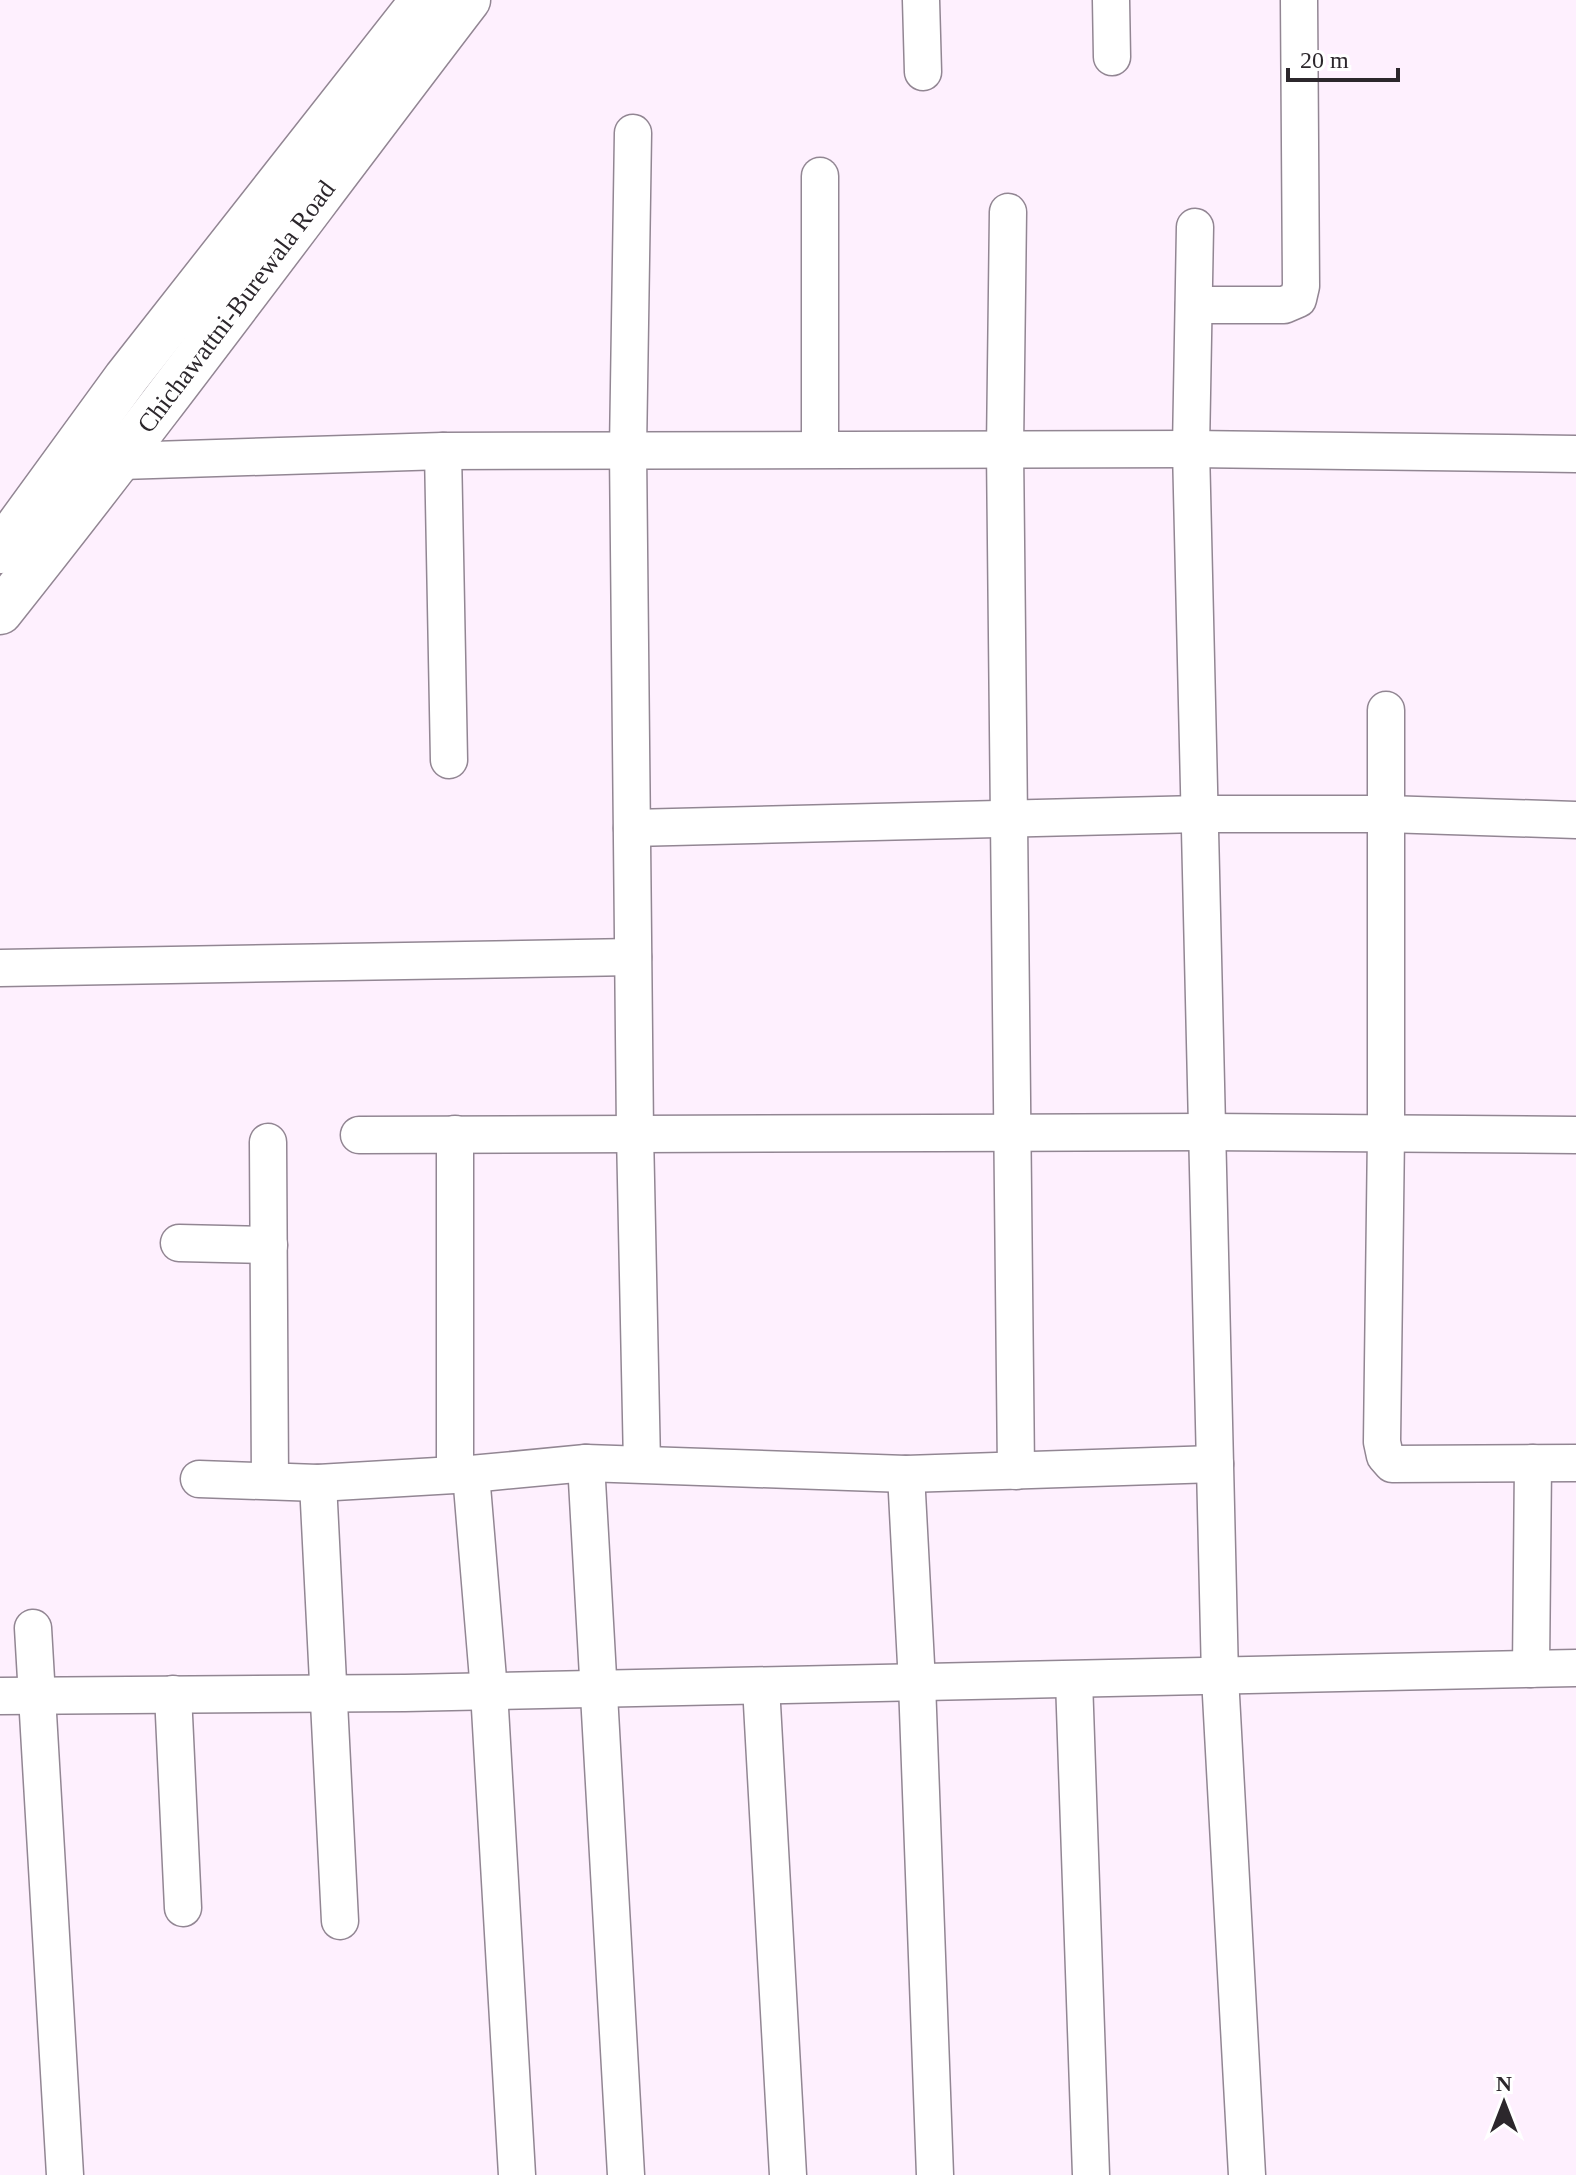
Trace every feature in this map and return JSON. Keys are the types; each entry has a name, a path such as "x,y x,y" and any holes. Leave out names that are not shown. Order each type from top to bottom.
{"main road":[{"name":"Chichawattni-Burewala Road","path":"0,612 121,461 358,112 423,0"},
{"name":"Chichawattni-Burewala Road","path":"0,551 126,378 358,112 468,0"}],"street":[{"path":"921,0 923,72"},
{"path":"1111,0 1112,57"},
{"path":"1194,305 1284,305 1298,299 1301,286 1299,0"},
{"path":"633,133 628,450 635,1133 642,1464"},
{"path":"820,176 820,449"},
{"path":"1008,212 1005,449 1016,1471"},
{"path":"1195,227 1191,449 1220,1677 1247,2175"},
{"path":"121,461 443,451 820,449 1191,449 1576,454"},
{"path":"443,451 449,760"},
{"path":"1386,710 1382,1442 1385,1456 1392,1464 1576,1463"},
{"path":"632,828 1200,814 1386,814 1576,820"},
{"path":"0,968 633,957"},
{"path":"359,1135 1207,1132 1576,1135"},
{"path":"455,1134 463,1474 489,1691 517,2175"},
{"path":"268,1142 270,1481"},
{"path":"179,1243 269,1245"},
{"path":"199,1479 318,1483 586,1463 906,1474 1215,1464"},
{"path":"586,1463 626,2175"},
{"path":"1531,1669 1533,1463"},
{"path":"906,1474 935,2175"},
{"path":"318,1483 340,1921"},
{"path":"33,1628 65,2175"},
{"path":"0,1696 489,1691 1576,1668"},
{"path":"1074,1680 1091,2175"},
{"path":"761,1686 788,2175"},
{"path":"173,1694 183,1908"}]}
